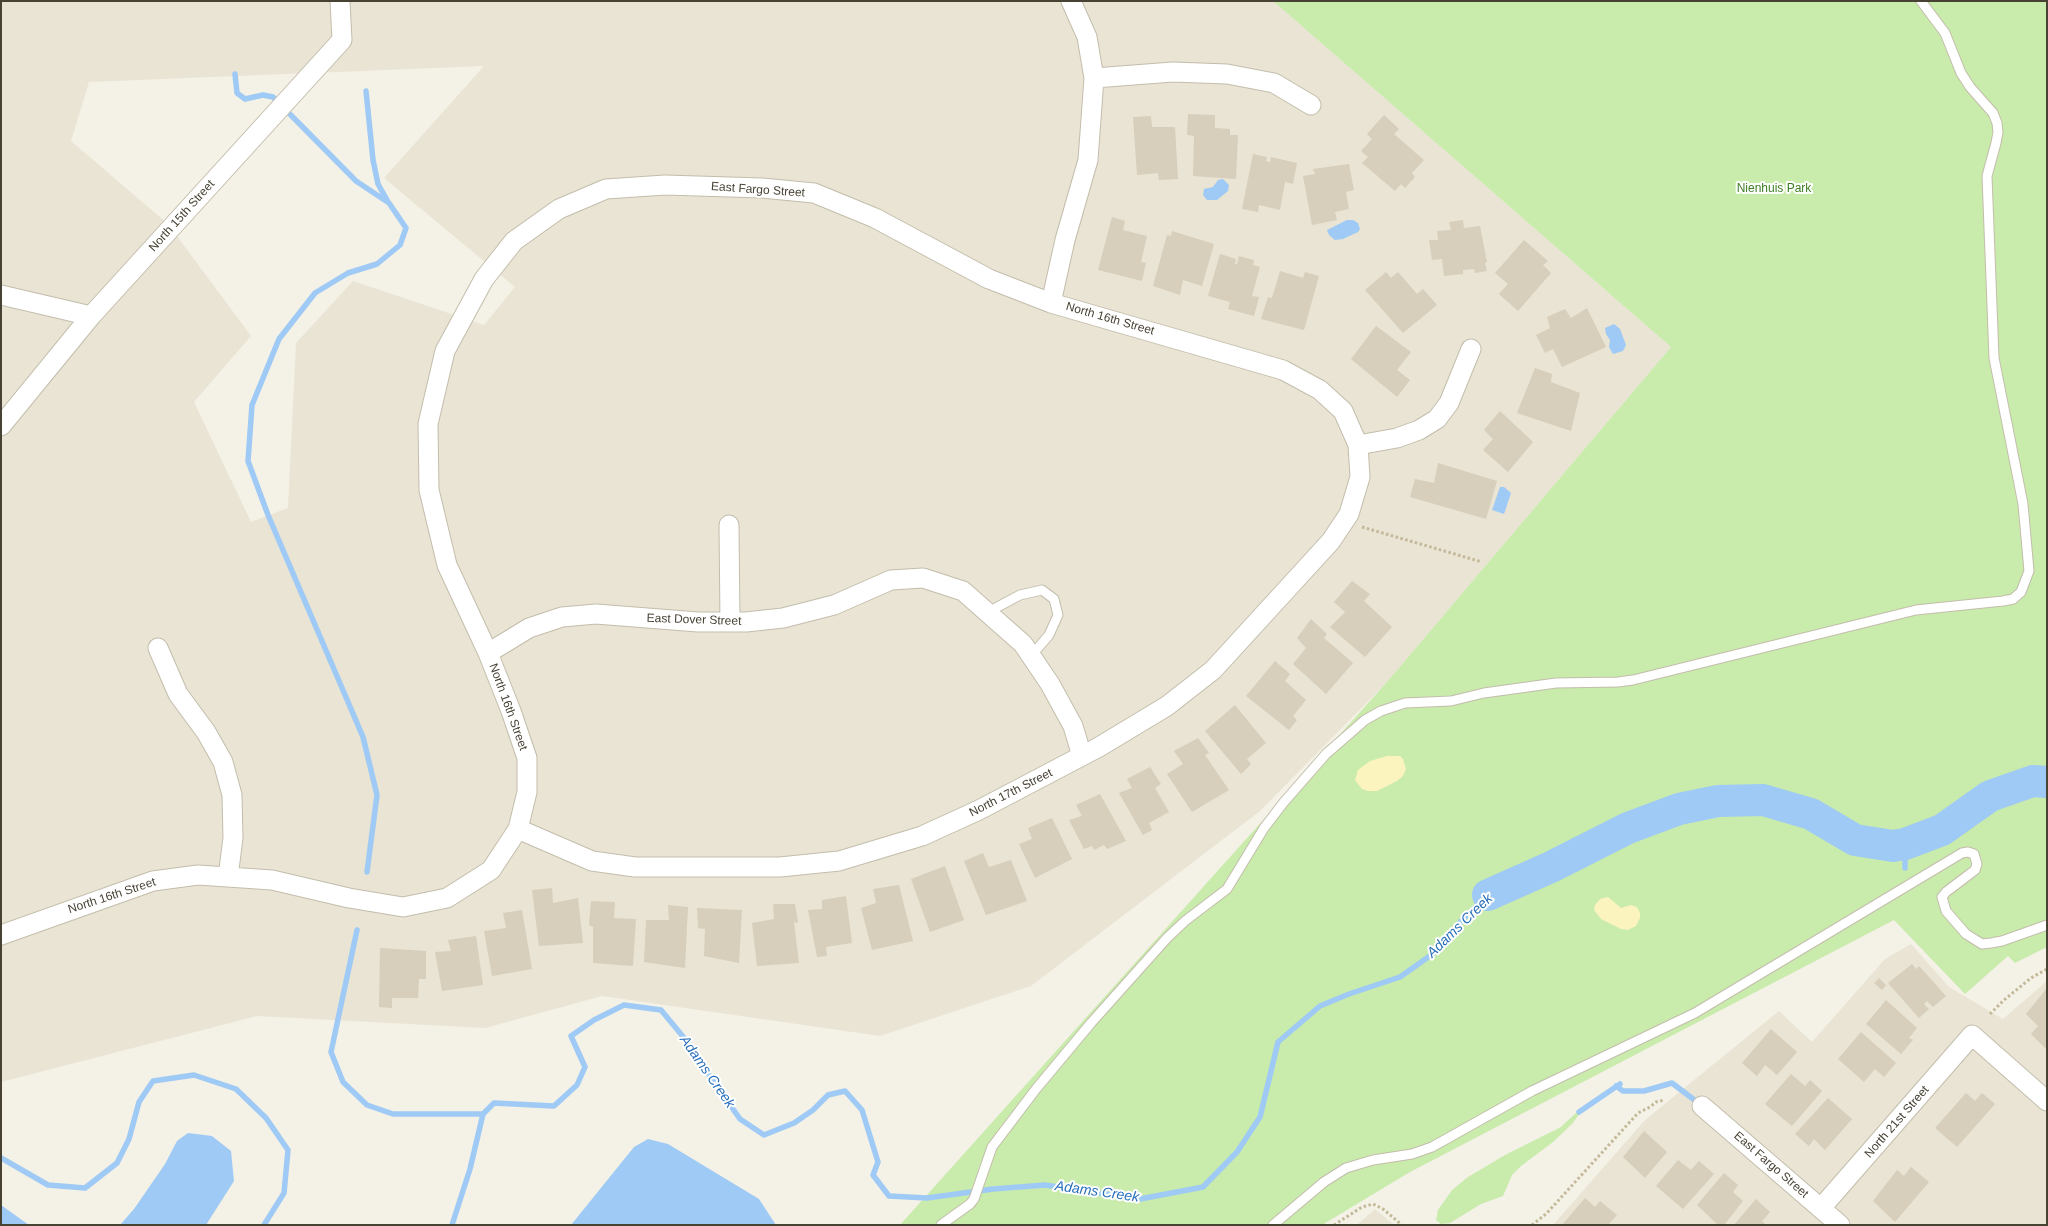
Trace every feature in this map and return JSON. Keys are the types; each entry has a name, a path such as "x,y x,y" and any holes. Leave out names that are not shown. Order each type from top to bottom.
{"street":[{"name":"North 15th Street","path":"1,426 91,316 342,40 340,1"},
{"name":"North 16th Street","path":"1071,1 1087,37 1094,78 1088,160 1065,240 1051,303 1283,370 1320,390 1343,411 1358,445"},
{"path":"1094,78 1173,72 1227,74 1274,84 1311,105"},
{"name":"East Fargo Street","path":"514,241 559,210 606,189 665,185 762,188 814,193 875,218 989,279 1051,303"},
{"name":"North 16th Street","path":"2,930 153,880 198,875 272,880 349,898 402,907 447,898 491,870 518,829 527,792 526,758 511,711 488,653 447,565 429,490 428,424 446,351 484,279 514,241"},
{"path":"1,295 91,316"},
{"path":"1358,445 1397,438 1420,430 1437,419 1449,403 1471,349"},
{"name":"North 17th Street","path":"518,829 592,860 635,867 780,867 839,860 922,836 979,810 1082,756 1167,706 1213,670 1331,541 1350,514 1360,477 1358,445"},
{"path":"729,525 730,622"},
{"name":"East Dover Street","path":"488,653 529,628 562,617 596,614 698,622 730,622 783,618 834,605 890,580 923,578 963,591 1023,644 1050,684 1073,726 1082,756"},
{"path":"158,648 178,694 206,732 223,762 232,795 233,838 228,877"},
{"name":"North 21st Street","path":"1821,1208 1972,1035 2047,1101"},
{"name":"East Fargo Street","path":"1702,1106 1840,1225"}],"lane":[{"path":"941,1225 966,1208 974,1199 992,1147 1002,1132 1097,1015 1167,938 1185,921 1227,889 1264,828 1310,772 1345,736 1365,720 1381,711 1405,703 1451,701 1484,693 1539,685 1633,680 1916,610 2003,601 2013,599 2021,592 2029,571 2023,504 2016,461 1994,358 1987,176 1998,137 1997,122 1994,113 1961,73 1945,33 1921,1"},
{"path":"988,612 1020,595 1042,590 1054,600 1058,615 1049,635 1031,656"},
{"path":"1273,1225 1324,1182 1346,1168 1373,1160 1412,1154 1432,1147 1532,1091 1695,1013 1962,853 1974,854 1977,864 1975,870 1942,897 1946,911 1966,934 1982,944 1991,943 2047,925"}],"path":[{"path":"1361,527 1482,562"},
{"path":"1990,1014 2031,978 2047,969"},
{"path":"1532,1225 1538,1222 1557,1202 1634,1116 1656,1102 1664,1100"},
{"path":"1334,1225 1362,1207 1372,1204 1384,1209 1402,1225"}],"shaded area":[{"path":"1,1 1273,1 1671,347 1387,682 1260,811 1031,986 880,1036 602,996 485,1028 257,1016 1,1082","holes":["484,66 384,178 515,287 484,325 353,281 296,343 288,508 251,522 194,402 251,336 168,224 71,141 89,82"]},
{"path":"1911,944 1949,987 2003,1019 2047,981 2047,1225 1553,1225 1645,1120 1779,1011 1812,1042 1885,959"},
{"path":"1375,1209 1394,1225 1357,1225"}],"green space":[{"name":"Nienhuis Park","path":"1273,1 2047,1 2047,947 2015,963 2008,956 1965,994 1894,920 1410,1172 1322,1225 900,1225 1387,682 1671,347"},
{"path":"1577,1112 1580,1113 1572,1124 1512,1175 1503,1196 1481,1204 1450,1223 1441,1224 1436,1220 1438,1210 1452,1190 1468,1177 1505,1155 1561,1127"}],"sand":[{"path":"1387,756 1400,756 1403,759 1406,769 1403,776 1377,791 1362,789 1355,780 1358,770 1370,761"},
{"path":"1608,897 1621,908 1631,905 1637,907 1640,918 1636,926 1628,930 1621,929 1601,919 1594,910 1595,905 1600,899"}],"water":[{"path":"1223,179 1229,185 1228,191 1217,200 1207,200 1203,195 1204,189 1213,187 1218,180"},
{"path":"1347,220 1353,220 1358,223 1360,229 1358,232 1343,239 1335,240 1329,235 1327,230"},
{"path":"1614,324 1620,329 1626,345 1623,351 1613,354 1609,347 1610,340 1605,328"},
{"path":"1500,487 1504,487 1511,493 1504,514 1492,510"},
{"path":"188,1133 212,1136 231,1151 234,1181 206,1225 120,1225 134,1209 165,1164 177,1141"},
{"path":"648,1139 668,1144 759,1199 776,1225 571,1225 634,1147"},
{"path":"1,1205 29,1225 1,1225"}],"building":[{"path":"1188,114 1215,115 1215,128 1230,129 1230,135 1238,135 1236,179 1193,176 1194,136 1187,135"},
{"path":"1384,115 1399,129 1394,134 1424,160 1412,173 1415,177 1405,188 1401,184 1395,191 1362,163 1368,157 1361,151 1372,139 1367,134"},
{"path":"1151,116 1152,127 1175,127 1178,179 1159,180 1158,173 1137,175 1133,117"},
{"path":"1253,154 1267,157 1266,161 1270,162 1271,157 1297,163 1293,184 1285,182 1280,210 1259,205 1258,212 1242,209"},
{"path":"1349,164 1354,190 1346,192 1349,209 1335,212 1337,220 1312,225 1303,176 1315,174 1313,169"},
{"path":"1112,217 1125,221 1123,230 1147,236 1141,262 1146,263 1142,281 1098,270"},
{"path":"1463,220 1464,228 1480,226 1487,271 1475,273 1474,269 1463,270 1463,274 1444,276 1442,259 1432,260 1429,240 1438,240 1437,231 1451,230 1449,222"},
{"path":"1172,231 1214,244 1202,286 1183,280 1180,295 1153,286 1167,235 1171,236"},
{"path":"1524,240 1548,261 1543,265 1551,273 1518,311 1499,294 1508,284 1495,273"},
{"path":"1220,254 1236,259 1235,264 1237,264 1239,256 1254,260 1253,265 1260,267 1252,296 1259,297 1254,316 1228,309 1230,302 1208,296"},
{"path":"1280,271 1303,278 1305,272 1319,276 1304,330 1261,319 1268,297 1272,298"},
{"path":"1386,272 1391,278 1398,272 1417,294 1423,289 1437,305 1403,333 1365,290"},
{"path":"1587,308 1606,347 1562,367 1553,349 1545,353 1536,335 1550,328 1547,317 1565,309 1571,318"},
{"path":"1376,326 1411,352 1397,370 1410,380 1397,397 1351,359"},
{"path":"1535,368 1552,374 1551,382 1580,393 1571,431 1517,413"},
{"path":"1500,411 1533,442 1508,472 1483,450 1493,439 1484,430"},
{"path":"1438,463 1497,481 1486,519 1410,497 1415,479 1434,483"},
{"path":"1352,581 1370,594 1364,601 1392,627 1365,657 1330,627 1345,612 1334,602"},
{"path":"1311,619 1327,634 1324,638 1353,663 1326,694 1293,664 1306,648 1297,638"},
{"path":"1275,661 1290,674 1285,681 1306,700 1293,716 1297,720 1289,730 1246,696"},
{"path":"1235,705 1266,743 1247,759 1251,764 1241,774 1205,731"},
{"path":"1198,738 1209,753 1205,755 1229,790 1192,812 1167,774 1183,764 1174,751"},
{"path":"1150,767 1161,784 1155,788 1169,812 1149,823 1152,830 1143,835 1119,793 1132,788 1127,779"},
{"path":"1100,794 1126,841 1107,849 1104,845 1094,850 1092,846 1084,849 1069,820 1082,816 1076,805"},
{"path":"1052,818 1072,859 1035,878 1019,844 1032,839 1028,828"},
{"path":"983,853 989,867 1011,860 1027,901 986,915 964,861"},
{"path":"945,866 964,920 930,932 911,879"},
{"path":"899,885 913,941 872,950 861,908 876,903 873,889"},
{"path":"552,888 553,903 578,898 583,943 539,946 532,890"},
{"path":"846,896 852,943 826,947 827,956 817,957 808,910 822,909 822,900"},
{"path":"591,901 615,902 614,918 636,919 633,966 593,963 593,927 589,925"},
{"path":"773,904 795,904 798,923 794,922 799,963 757,966 752,923 774,919"},
{"path":"668,905 688,907 685,968 644,962 646,920 669,920"},
{"path":"697,908 742,910 739,963 704,956 705,929 698,928"},
{"path":"522,910 532,969 492,976 484,931 506,928 503,913"},
{"path":"476,936 483,985 442,991 435,952 451,951 448,940"},
{"path":"380,948 426,951 426,979 419,979 418,998 392,998 392,1008 379,1007"},
{"path":"1912,964 1916,969 1919,966 1946,996 1933,1007 1927,1001 1924,1004 1929,1009 1919,1018 1888,983"},
{"path":"1879,978 1886,985 1882,990 1874,983"},
{"path":"2047,988 2047,1046 2045,1048 2031,1034 2038,1026 2026,1014"},
{"path":"1886,1000 1917,1028 1909,1038 1913,1040 1901,1054 1866,1024"},
{"path":"1771,1029 1797,1052 1777,1075 1765,1065 1757,1076 1742,1063"},
{"path":"1861,1032 1896,1063 1884,1077 1875,1069 1864,1082 1838,1059"},
{"path":"1791,1074 1805,1086 1810,1080 1822,1091 1792,1126 1765,1104"},
{"path":"1966,1093 1975,1101 1982,1093 1995,1104 1957,1147 1935,1128"},
{"path":"1828,1098 1852,1119 1825,1150 1814,1139 1809,1146 1795,1134"},
{"path":"1644,1131 1667,1152 1645,1178 1623,1157"},
{"path":"1678,1160 1691,1170 1699,1161 1714,1174 1683,1209 1656,1186"},
{"path":"1911,1167 1929,1182 1895,1222 1873,1201 1897,1170 1904,1176"},
{"path":"1724,1173 1738,1185 1733,1192 1743,1201 1724,1225 1718,1225 1697,1205"},
{"path":"1585,1198 1595,1207 1600,1201 1617,1215 1608,1225 1562,1225"},
{"path":"1756,1199 1770,1212 1762,1221 1766,1225 1734,1225"}],"waterway":[{"path":"235,74 237,93 245,99 263,95 273,97 356,181 389,203 406,228 400,245 377,264 348,273 315,293 279,339 252,405 248,461 268,515 363,737 377,795 367,872"},
{"path":"366,91 373,160 378,184 387,200"},
{"name":"Adams Creek","path":"1488,895 1551,867 1628,828 1679,809 1718,801 1763,800 1811,814 1855,840 1893,846 1905,844 1942,830 1990,796 2033,781 2047,782"},
{"path":"1905,844 1905,868"},
{"name":"Adams Creek","path":"452,1225 470,1169 483,1114 494,1103 554,1106 577,1085 585,1067 571,1036 594,1020 624,1005 661,1010 690,1045 740,1119 764,1135 794,1123 813,1110 828,1095 845,1091 862,1110 878,1162 873,1175 889,1196 927,1198 993,1189 1045,1185 1140,1199 1203,1187 1237,1152 1260,1117 1278,1042 1320,1006 1400,977 1434,953 1461,921 1488,895"},
{"path":"357,930 331,1052 343,1082 367,1105 393,1114 483,1114"},
{"name":"Adams Creek","path":"1,1158 48,1185 85,1188 117,1163 129,1139 139,1102 153,1081 194,1075 236,1089 266,1118 288,1150 284,1193 264,1225"},
{"path":"1616,1086 1623,1091 1644,1091 1672,1083 1701,1105"},
{"path":"1579,1112 1620,1084"}]}
